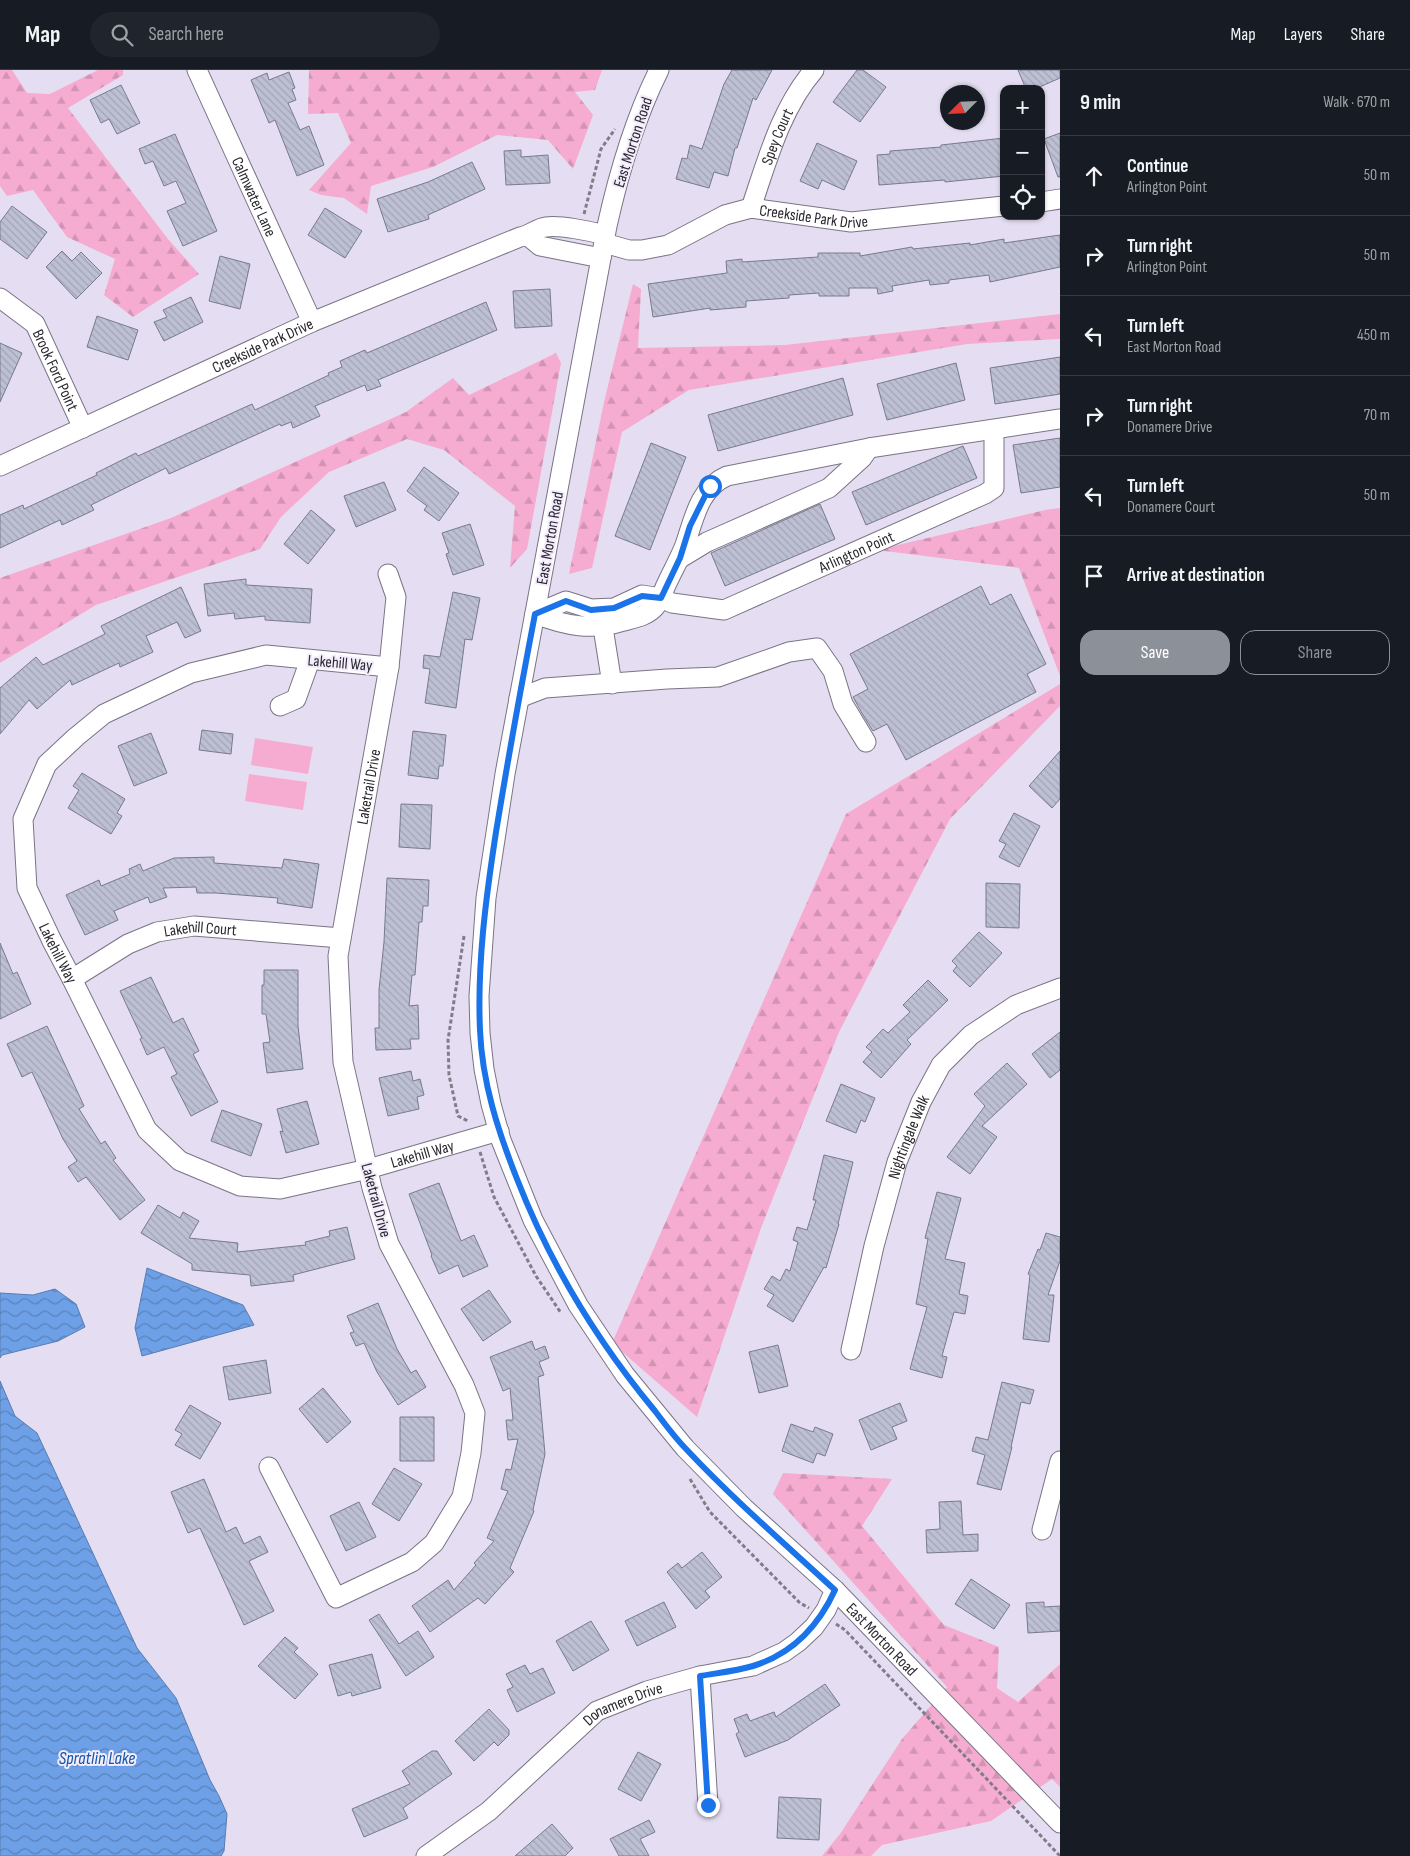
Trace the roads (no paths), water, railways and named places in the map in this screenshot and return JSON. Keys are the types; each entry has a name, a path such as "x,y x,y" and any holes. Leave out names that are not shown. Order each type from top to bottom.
{"street":[{"name":"Calmwater Lane","path":"197,70 312,322"},
{"name":"East Morton Road","path":"659,70 647,94 631,136 617,180 603,245 519,698 486,898 479,996 480,1033 491,1104 499,1131 533,1220 578,1305 625,1374 685,1448 744,1508 835,1590 1060,1823"},
{"name":"Spey Court","path":"751,208 774,138 802,83 814,70"},
{"path":"1045,201 1060,199"},
{"name":"Creekside Park Drive","path":"528,236 540,246 603,245 629,250 642,250 668,245 725,215 751,208 851,222 1000,206"},
{"name":"Creekside Park Drive","path":"0,466 312,322 467,258 520,237 528,236 545,227 579,230 603,245"},
{"name":"Brook Ford Point","path":"0,298 35,324 83,428"},
{"path":"601,617 610,625 645,615 655,607 680,558 690,526 705,494 710,486 720,479 727,476 869,448 1060,419"},
{"name":"Arlington Point","path":"661,598 672,603 724,610 985,494 994,488 994,430"},
{"path":"680,558 707,542 829,488 862,458 869,448"},
{"name":"Laketrail Drive","path":"269,1467 336,1598 412,1562 434,1543 462,1497 471,1453 475,1413 464,1385 389,1244 368,1169 343,1062 338,956 389,667 396,597 388,574"},
{"path":"535,614 560,624 586,626 601,617"},
{"path":"601,617 612,684"},
{"path":"519,698 545,688 718,677 789,652 817,648 833,671 843,704 866,742"},
{"name":"Lakehill Way","path":"389,667 266,654 191,673 104,714 47,764 23,819 28,888 52,941 147,1130 180,1161 240,1186 280,1189 368,1169 499,1131"},
{"path":"280,706 296,700 310,660"},
{"name":"Lakehill Court","path":"72,979 128,944 157,932 194,926 341,938"},
{"name":"Nightingale Walk","path":"851,1350 874,1246 897,1162 921,1102 941,1065 971,1035 1016,1005 1060,988"},
{"path":"1042,1530 1060,1461"},
{"name":"Donamere Drive","path":"426,1856 489,1811 597,1711 647,1691 700,1676 753,1666 784,1652 814,1627 835,1590"},
{"path":"700,1676 708,1805"}],"water":[{"path":"147,1268 243,1305 254,1325 142,1356 135,1328"},
{"path":"55,1289 76,1304 85,1327 58,1341 2,1355 0,1358 0,1293 33,1295"},
{"name":"Spratlin Lake","path":"0,1381 15,1416 37,1433 137,1648 176,1698 210,1780 227,1814 224,1851 221,1856 0,1856"}]}
